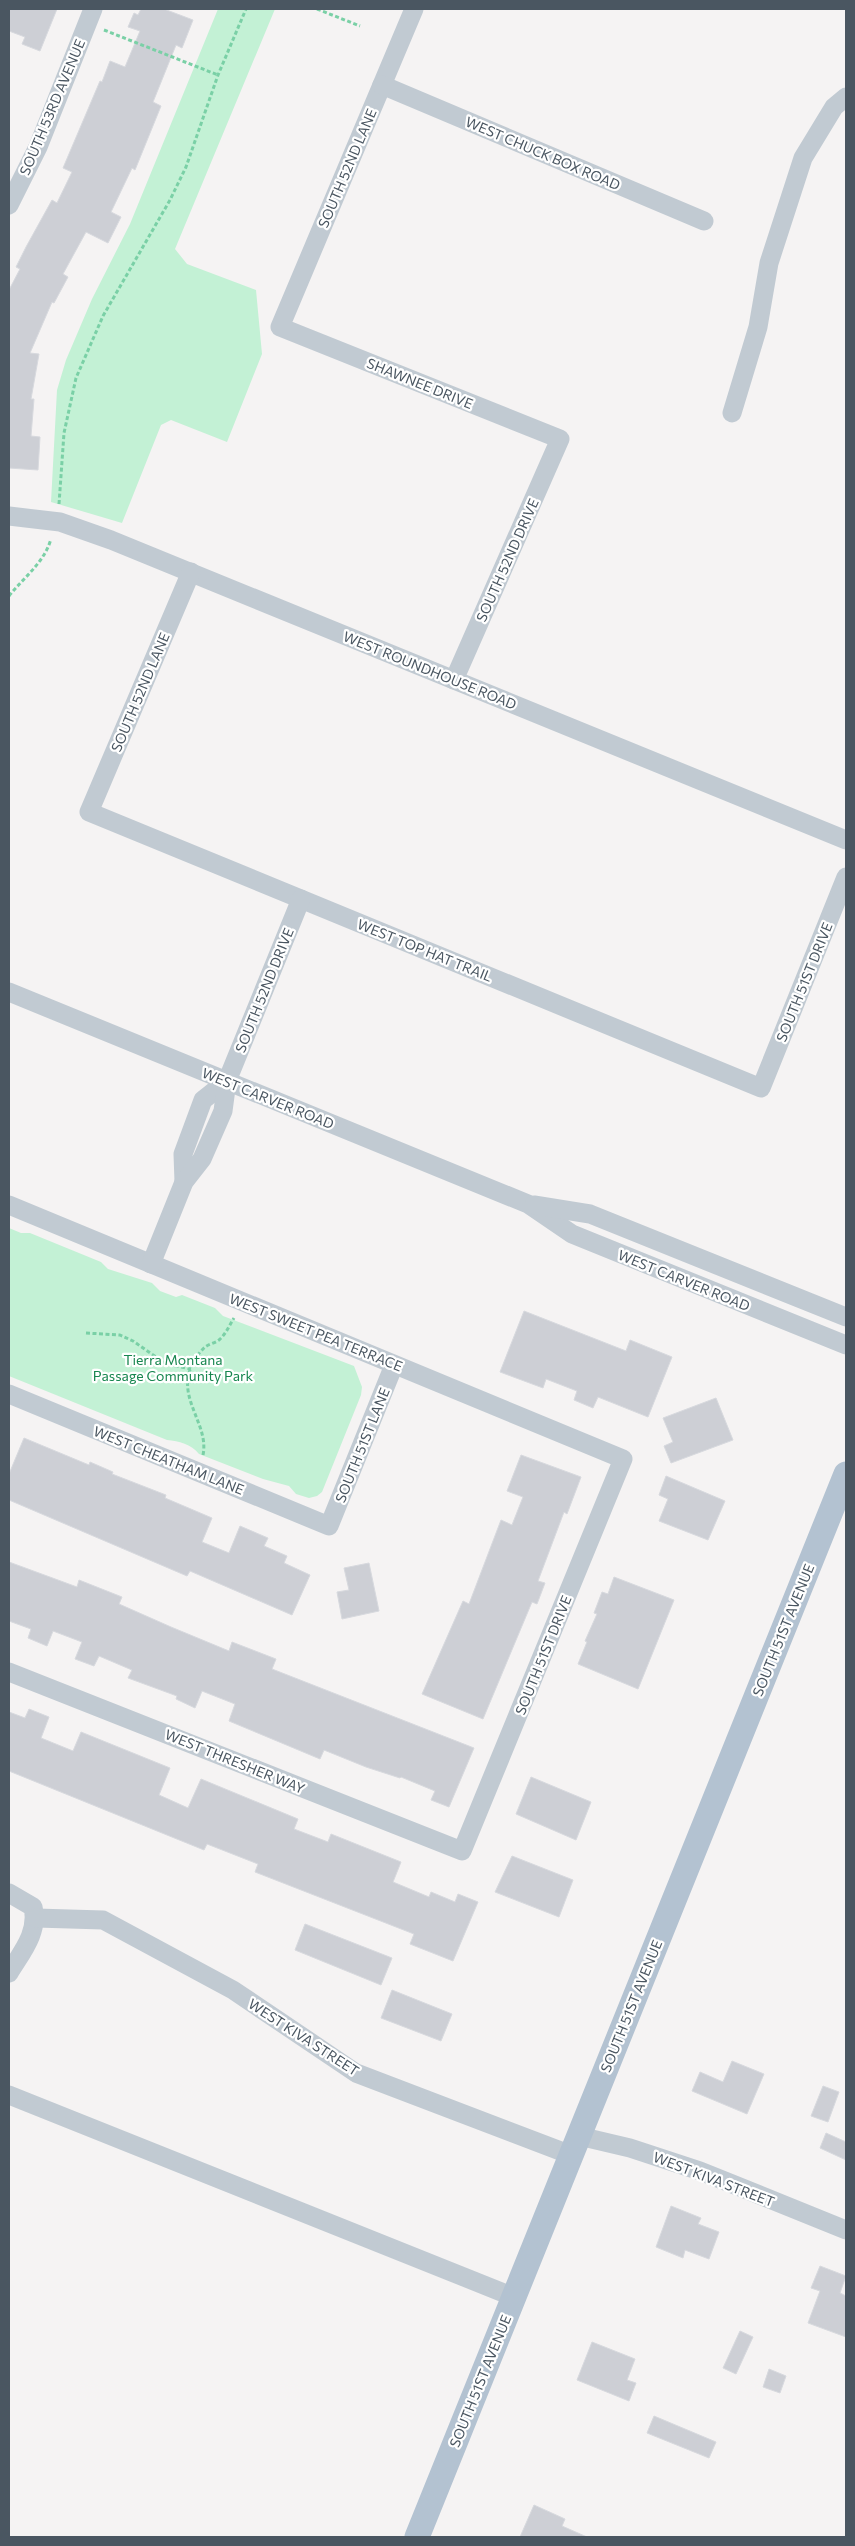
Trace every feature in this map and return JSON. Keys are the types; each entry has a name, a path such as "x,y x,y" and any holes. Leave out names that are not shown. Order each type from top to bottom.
{"main road":[{"name":"SOUTH 51ST AVENUE","path":"417,2537 846,1474"}],"street":[{"name":"SOUTH 52ND LANE","path":"280,327 414,9"},
{"name":"SOUTH 53RD AVENUE","path":"9,203 38,147 90,16"},
{"name":"WEST CHUCK BOX ROAD","path":"382,85 704,221"},
{"path":"732,413 758,327 769,263 803,158 834,107 846,97"},
{"name":"SHAWNEE DRIVE","path":"280,327 560,439"},
{"name":"SOUTH 52ND DRIVE","path":"454,680 560,439"},
{"name":"WEST ROUNDHOUSE ROAD","path":"9,516 57,522 111,540 846,840"},
{"name":"SOUTH 52ND LANE","path":"90,812 190,572"},
{"name":"WEST TOP HAT TRAIL","path":"90,812 761,1088"},
{"name":"SOUTH 51ST DRIVE","path":"761,1088 846,877"},
{"name":"SOUTH 52ND DRIVE","path":"151,1264 184,1182 202,1160 223,1111 227,1081 301,899"},
{"name":"WEST CARVER ROAD","path":"9,992 528,1204 572,1234 846,1345"},
{"name":"WEST CARVER ROAD","path":"528,1204 590,1214 846,1317"},
{"name":"WEST SWEET PEA TERRACE","path":"9,1205 623,1459"},
{"name":"SOUTH 51ST LANE","path":"329,1526 394,1365"},
{"name":"WEST CHEATHAM LANE","path":"9,1394 329,1526"},
{"name":"SOUTH 51ST DRIVE","path":"462,1850 623,1459"},
{"name":"WEST THRESHER WAY","path":"9,1672 462,1850"},
{"path":"9,1893 33,1908 36,1918 32,1934 9,1974"},
{"name":"WEST KIVA STREET","path":"36,1918 104,1920 234,1990 356,2073 575,2146 630,2148 700,2171 846,2230"},
{"path":"9,2095 514,2297"}],"path":[{"path":"9,596 48,551 57,522 61,494 64,433 76,378 103,316 170,200 186,167 218,75 246,9"},
{"path":"317,9 360,26"},
{"path":"90,16 218,75"},
{"path":"200,1473 205,1448 204,1435 189,1398 189,1374 205,1347 217,1341 226,1332 242,1302"},
{"path":"86,1334 120,1335 133,1341 166,1364 191,1369"}],"green space":[{"path":"218,9 275,9 175,249 187,264 256,290 262,354 227,442 171,420 161,425 122,523 51,502 57,390 66,360 92,299 130,224"},
{"name":"Tierra Montana Passage Community Park","path":"9,1228 21,1233 30,1233 101,1262 108,1269 152,1283 160,1291 176,1297 182,1295 215,1308 223,1316 354,1366 362,1387 361,1395 322,1492 317,1496 309,1498 296,1494 289,1486 263,1479 199,1454 184,1444 167,1440 9,1376"}],"building":[{"path":"9,9 57,9 40,51 22,44 25,37 9,31"},
{"path":"141,9 164,9 193,20 182,48 176,45 153,102 161,106 135,170 132,168 111,212 121,217 108,243 86,232 63,274 68,277 54,303 52,302 30,353 39,354 31,399 34,399 31,436 40,437 38,470 9,468 9,290 20,269 16,267 26,247 52,200 57,203 72,172 63,168 110,61 125,67 140,31 128,27 134,13 138,15"},
{"path":"524,1311 626,1351 630,1340 672,1357 648,1417 598,1397 593,1408 574,1400 577,1391 546,1379 543,1388 500,1372"},
{"path":"716,1398 733,1440 671,1463 664,1446 673,1442 663,1418"},
{"path":"24,1438 89,1465 90,1462 113,1472 112,1474 166,1495 165,1498 212,1518 202,1542 229,1553 240,1526 268,1538 264,1546 287,1556 284,1563 310,1575 292,1615 190,1571 187,1576 9,1500 9,1474"},
{"path":"521,1455 581,1477 567,1514 564,1512 538,1581 545,1583 537,1604 532,1602 483,1719 422,1694 463,1601 469,1604 501,1520 512,1525 523,1497 507,1491"},
{"path":"666,1476 725,1501 708,1540 659,1521 668,1499 659,1495"},
{"path":"9,1562 77,1587 79,1580 122,1597 119,1604 171,1627 229,1651 232,1642 276,1659 272,1669 474,1748 449,1807 431,1800 435,1791 401,1777 366,1767 324,1750 320,1759 229,1721 235,1704 202,1691 195,1708 176,1699 177,1696 128,1678 132,1670 99,1656 94,1666 75,1659 82,1642 53,1631 47,1646 28,1638 31,1629 9,1621"},
{"path":"369,1563 379,1611 342,1619 337,1592 349,1590 344,1568"},
{"path":"614,1577 674,1600 638,1689 578,1664 587,1642 585,1641 597,1614 594,1613 602,1592 608,1594"},
{"path":"29,1709 49,1717 41,1738 73,1751 81,1732 170,1768 159,1795 188,1808 201,1779 298,1819 294,1829 328,1842 331,1834 401,1862 393,1882 429,1897 431,1892 455,1902 458,1894 478,1902 453,1961 410,1944 414,1934 255,1872 258,1864 207,1844 204,1850 9,1771 9,1712 25,1718"},
{"path":"531,1777 591,1802 576,1840 516,1814"},
{"path":"512,1856 573,1880 559,1917 495,1892"},
{"path":"305,1924 392,1958 381,1985 295,1950"},
{"path":"392,1990 452,2014 441,2041 381,2018"},
{"path":"732,2061 764,2074 747,2114 692,2091 700,2072 723,2082"},
{"path":"823,2086 839,2092 828,2122 811,2116"},
{"path":"826,2133 846,2142 846,2160 820,2148"},
{"path":"671,2206 701,2218 698,2224 719,2232 709,2259 685,2250 683,2258 656,2247"},
{"path":"820,2266 846,2276 840,2293 846,2296 846,2337 808,2323 820,2291 811,2288"},
{"path":"740,2331 753,2337 736,2374 723,2368"},
{"path":"592,2342 635,2359 627,2380 636,2383 629,2401 577,2380"},
{"path":"769,2369 786,2376 780,2393 763,2387"},
{"path":"654,2416 716,2442 709,2458 647,2433"},
{"path":"534,2505 565,2519 562,2526 587,2537 520,2537"}]}
